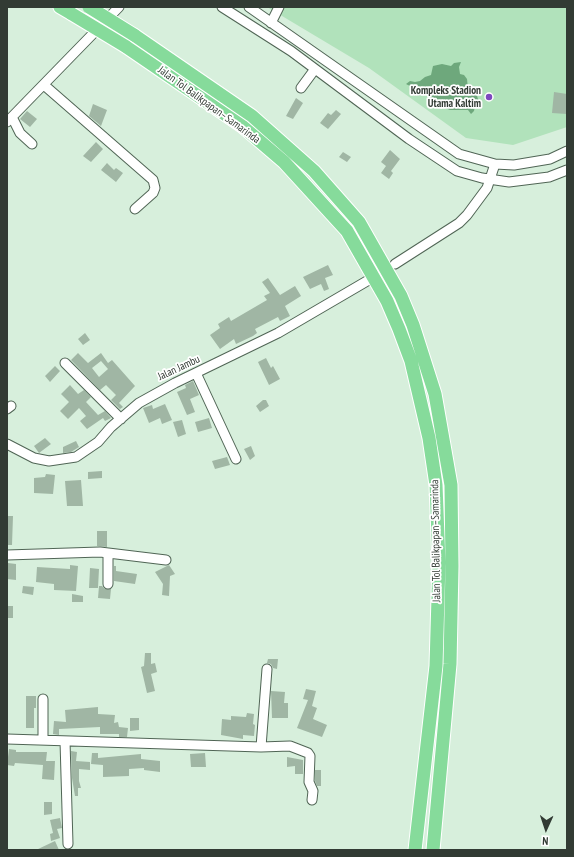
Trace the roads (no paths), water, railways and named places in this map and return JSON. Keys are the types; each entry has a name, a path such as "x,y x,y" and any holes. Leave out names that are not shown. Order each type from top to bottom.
{"highway":[{"name":"Jalan Tol Balikpapan–Samarinda","path":"60,7 125,46 242,126 284,162 347,231 381,289 399,329 411,361 429,438 436,485 439,563 436,666 415,850"},
{"name":"Jalan Tol Balikpapan–Samarinda","path":"88,7 134,35 252,116 314,171 359,222 401,296 413,325 435,394 451,485 452,566 450,664 433,850"}],"street":[{"path":"32,144 20,133 10,119 119,7"},
{"path":"222,7 291,51 333,83 457,171 490,180 509,182 549,177 567,170"},
{"path":"249,7 459,154 495,164 514,165 550,159 567,151"},
{"path":"271,23 279,7"},
{"path":"301,88 315,69"},
{"path":"333,83 342,72"},
{"path":"44,85 153,180 155,188 153,193 136,209"},
{"path":"395,264 459,223 480,199 490,180 495,164"},
{"name":"Jalan Jambu","path":"7,444 34,458 49,461 68,460 76,457 98,442 139,402 278,333 367,281"},
{"path":"65,364 121,419"},
{"path":"196,373 236,459"},
{"path":"108,553 108,584"},
{"path":"7,555 108,553 166,560"},
{"path":"261,747 267,669"},
{"path":"43,699 43,740"},
{"path":"7,739 261,747 290,746 309,754 309,784 313,792 312,800"},
{"path":"65,741 68,844"}],"place":[{"name":"Kompleks Stadion Utama Kaltim","path":"489,97"}]}
